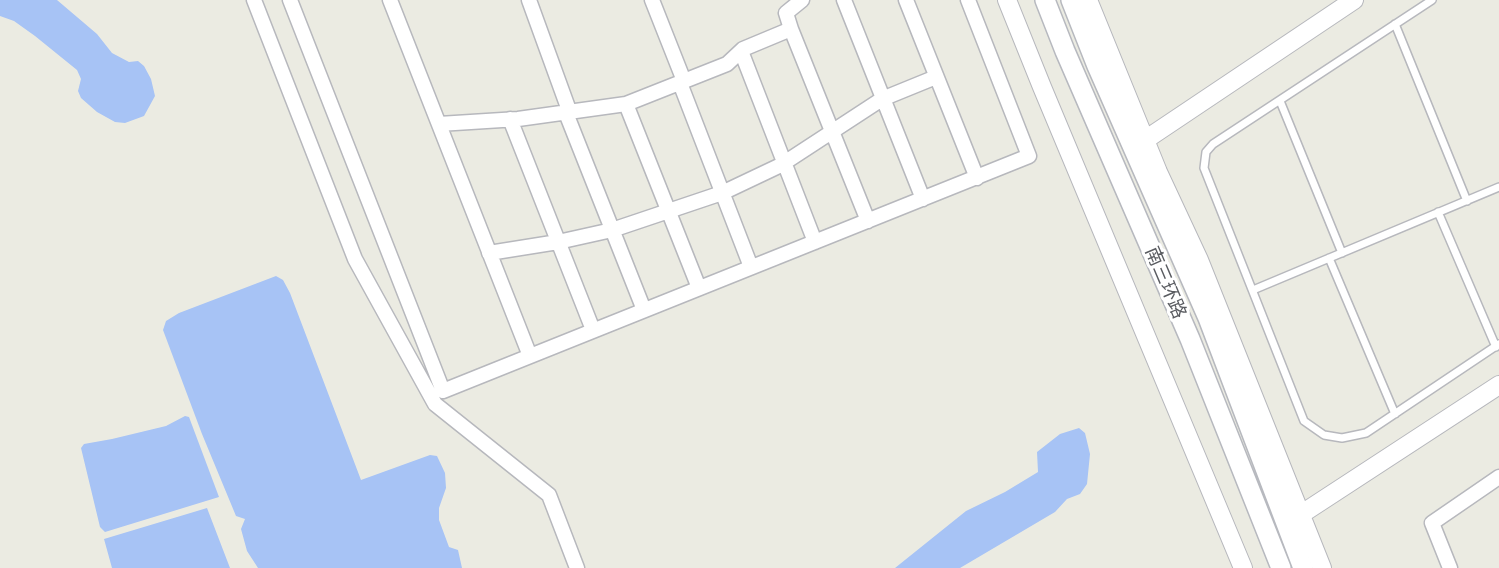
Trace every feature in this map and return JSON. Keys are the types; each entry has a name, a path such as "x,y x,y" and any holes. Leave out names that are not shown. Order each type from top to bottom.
{"main road":[{"name":"南三环路","path":"1045,0 1190,339 1281,568"},
{"name":"南三环路","path":"1071,0 1208,318 1303,568"}],"street":[{"path":"254,0 355,259 435,404 549,495 577,568"},
{"path":"290,0 443,391 1029,156 968,0"},
{"path":"390,0 530,356"},
{"path":"529,0 568,113 644,310"},
{"path":"652,0 751,267"},
{"path":"802,0 786,13 868,221"},
{"path":"844,0 923,199"},
{"path":"905,0 977,178"},
{"path":"1007,0 1243,568"},
{"path":"1088,0 1145,141 1199,260 1322,568"},
{"path":"1145,141 1354,0"},
{"path":"439,124 568,113 626,104 727,64 741,51 791,29"},
{"path":"741,51 815,242"},
{"path":"489,253 612,230 722,192 784,163 882,99 936,77"},
{"path":"626,104 699,288"},
{"path":"510,119 593,330"},
{"path":"1300,515 1499,385"},
{"path":"1450,568 1432,523 1499,477"}],"lane":[{"path":"1432,0 1213,145 1206,152 1204,159 1304,421 1324,435 1353,438 1366,433 1497,345 1438,212"},
{"path":"1395,24 1467,201"},
{"path":"1280,101 1342,253"},
{"path":"1253,290 1499,187"},
{"path":"1329,258 1395,414"}],"water":[{"path":"0,0 57,0 97,34 112,53 129,62 138,61 151,79 155,96 144,116 125,123 115,122 97,112 81,98 78,91 81,79 77,70 14,21 0,16"},
{"path":"276,276 283,280 290,293 361,480 430,455 437,456 445,473 446,488 439,508 439,520 449,547 458,550 462,568 258,568 247,551 241,529 245,519 236,516 163,330 166,321 179,313"},
{"path":"185,416 189,417 219,497 105,532 100,527 81,448 84,444 166,426"},
{"path":"1079,428 1085,433 1090,454 1087,484 1080,494 1067,499 1055,512 960,568 895,568 966,511 1038,472 1037,452 1060,434"},
{"path":"207,508 230,568 112,568 104,539"}]}
